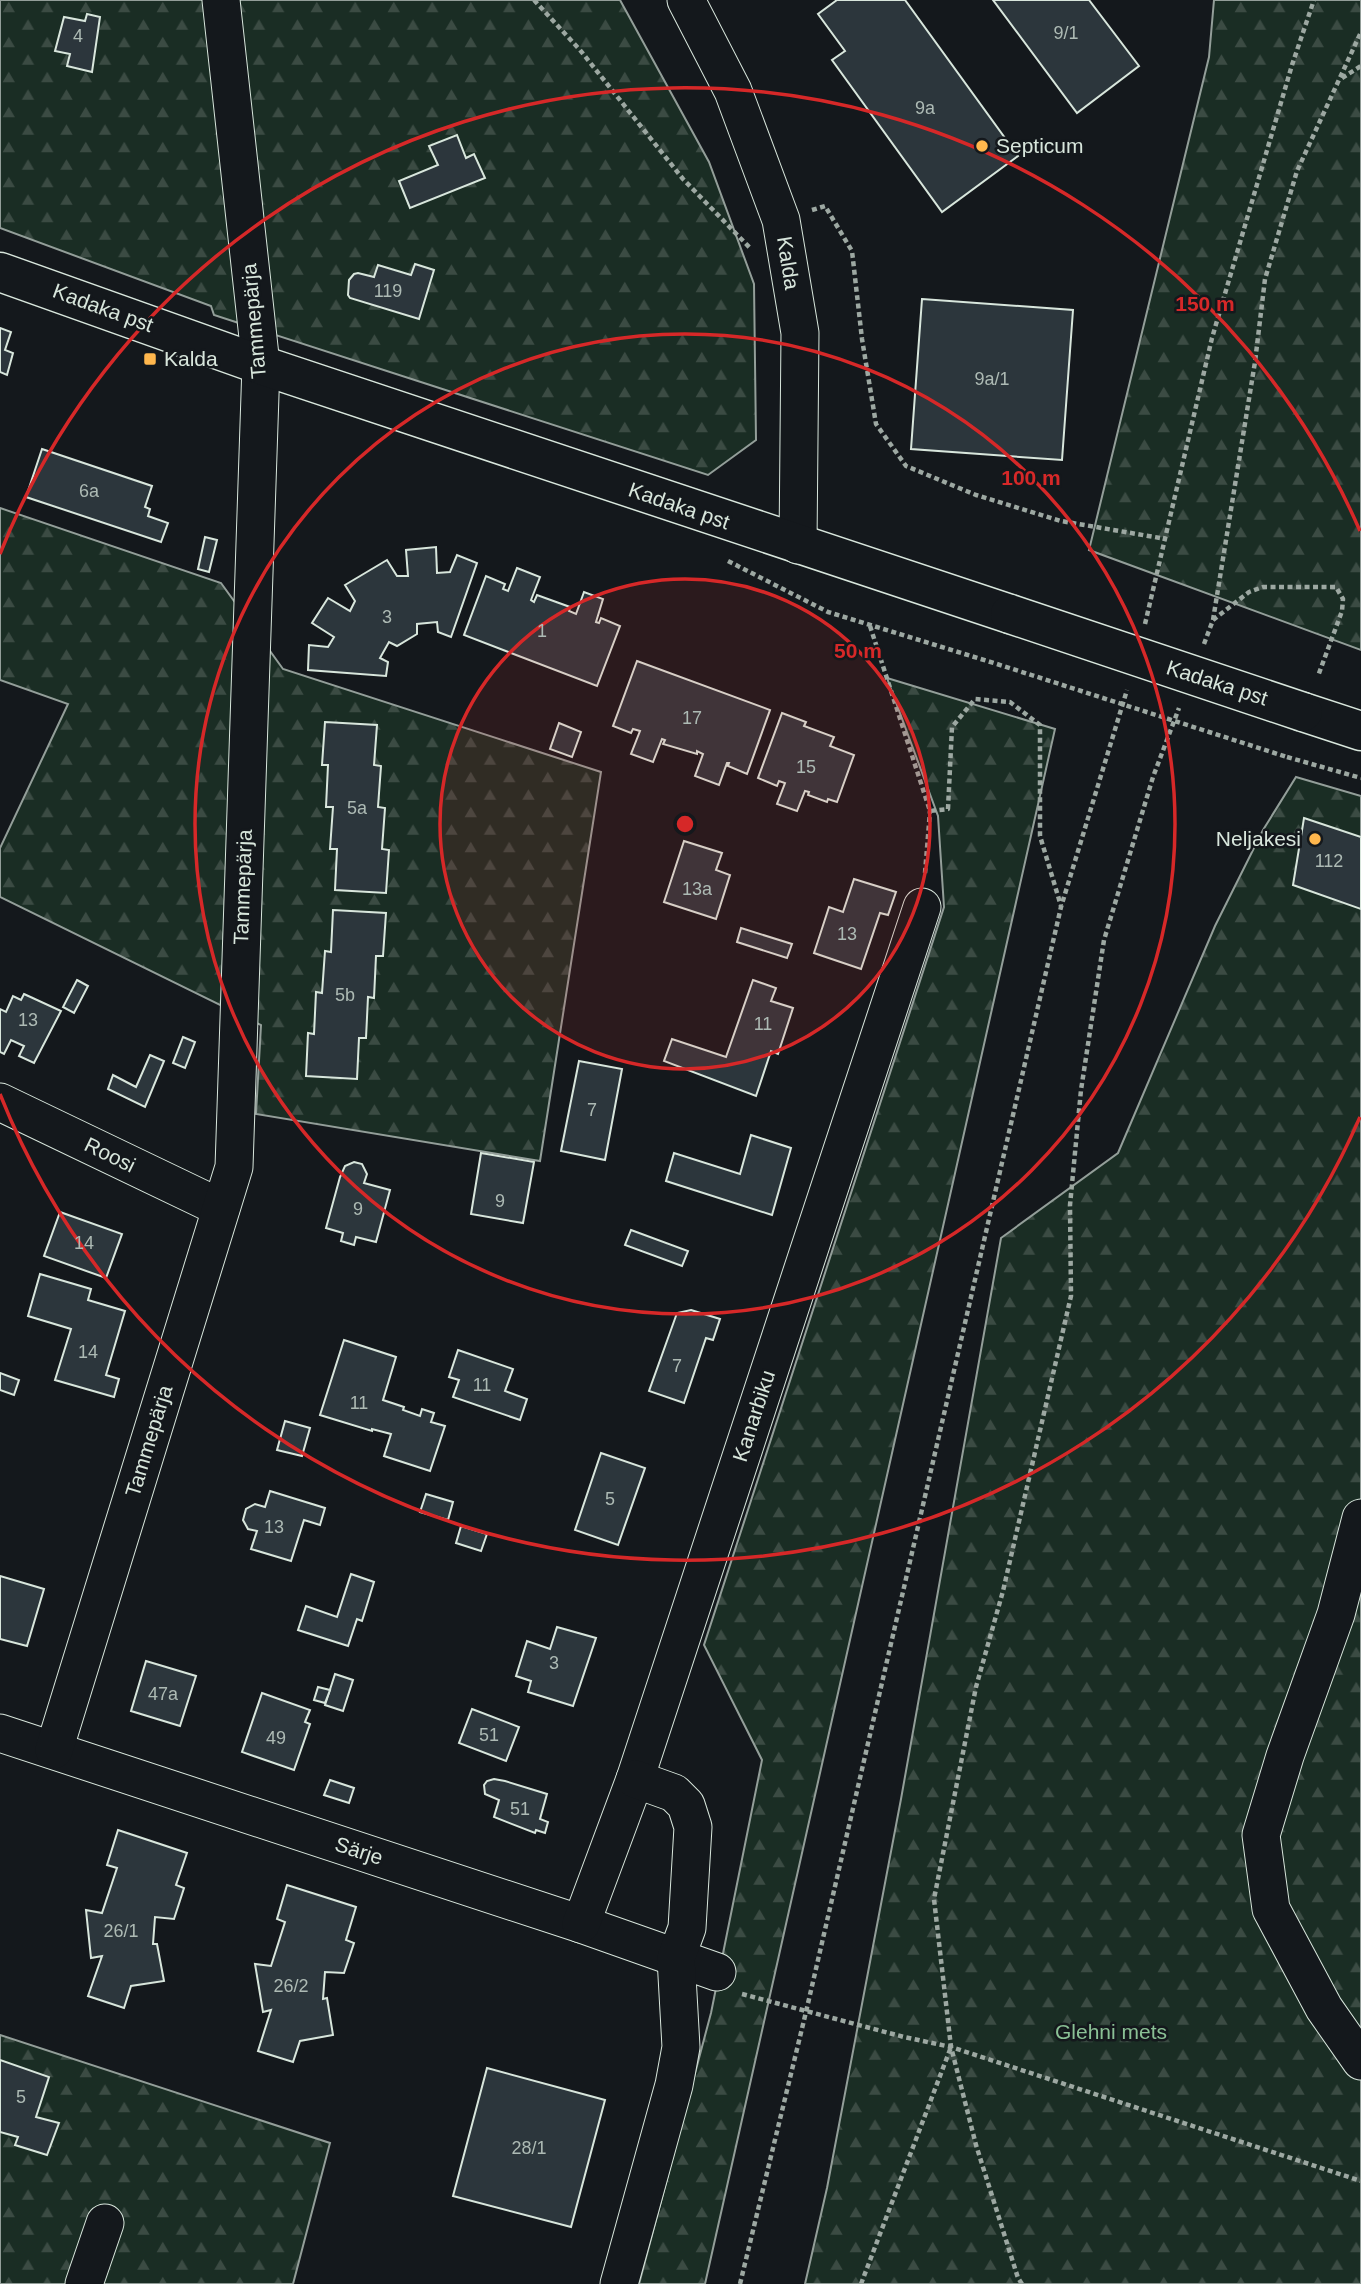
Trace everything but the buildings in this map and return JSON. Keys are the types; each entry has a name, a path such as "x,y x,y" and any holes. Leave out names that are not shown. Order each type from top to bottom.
{"main road":[{"name":"Kadaka pst","path":"0,272 261,365 1361,732"}],"street":[{"name":"Tammepärja","path":"54,1750 233,1167 261,365 221,0"},
{"name":"Kalda","path":"686,0 733,91 781,220 800,333 798,545"},
{"name":"Kanarbiku","path":"581,1924 635,1779 922,907"},
{"name":"Roosi","path":"0,1102 221,1209"},
{"path":"1361,1518 1336,1614 1261,1835 1271,1909 1324,2008 1361,2061"},
{"name":"Särje","path":"0,1733 581,1924 717,1972"},
{"path":"619,2284 676,2076 681,2047 676,1958 687,1928 693,1826 686,1805 674,1793 635,1779"},
{"path":"84,2284 105,2223"}],"path":[{"path":"534,0 580,50 683,179 758,256"},
{"path":"1142,634 1212,338 1292,65 1314,0"},
{"path":"1204,645 1213,620 1255,362 1265,279 1297,171 1361,32"},
{"path":"1341,79 1361,66"},
{"path":"781,220 825,206 852,251 862,339 876,424 906,466 975,495 1061,521 1166,539"},
{"path":"724,559 828,612 1361,778"},
{"path":"1213,620 1248,592 1263,587 1336,587 1343,598 1342,611 1318,676"},
{"path":"870,626 930,811 922,907"},
{"path":"740,2284 806,2012 1061,906 1128,687"},
{"path":"930,811 948,809 952,727 975,699 1010,702 1040,725 1040,836 1061,906"},
{"path":"1022,2284 976,2145 951,2047 934,1899 976,1686 1003,1591 1071,1296 1070,1205 1081,1090 1104,940 1153,777 1180,707"},
{"path":"717,1972 732,1991 951,2047 1361,2181"},
{"path":"861,2284 951,2047"}],"green space":[{"path":"0,0 620,0 709,162 754,284 756,440 708,475 214,315 211,306 0,228"},
{"path":"1214,0 1361,0 1361,650 1089,550 1209,57"},
{"path":"0,508 221,583 283,669 601,772 540,1161 256,1114 261,1025 0,897 0,848 68,704 0,680"},
{"path":"887,678 1055,729 705,2284 639,2284 711,2013 762,1760 704,1645 944,907 938,816"},
{"name":"Glehni mets","path":"1296,777 1361,796 1361,2284 805,2284 827,2188 901,1799 1001,1238 1118,1153 1215,926 1263,830"},
{"path":"0,2035 330,2143 293,2284 0,2284"}],"place":[{"name":"Septicum","path":"982,146"},
{"name":"Kalda","path":"150,359"},
{"name":"Neljakesi","path":"1315,839"}]}
